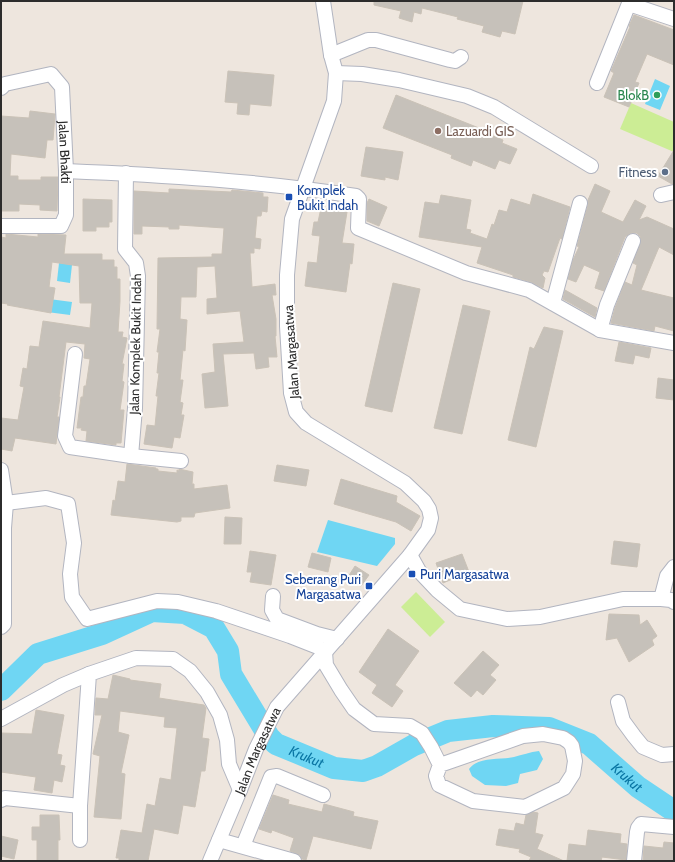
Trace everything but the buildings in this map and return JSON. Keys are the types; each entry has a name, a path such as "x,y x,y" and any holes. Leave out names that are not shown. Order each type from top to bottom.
{"street":[{"name":"Jalan Margasatwa","path":"210,861 256,748 277,707 410,555 428,530 431,518 429,509 424,501 405,483 306,423 296,412 291,393 287,326 287,276 292,219 334,101 336,73 331,55 323,1"},
{"path":"597,83 630,3 674,19"},
{"path":"331,55 368,40 376,40 454,61 461,57"},
{"path":"336,73 362,74 399,80 467,96 494,107 591,166"},
{"name":"Jalan Bhakti","path":"1,88 5,84 51,74 62,87 66,171 66,215 61,226 1,226"},
{"path":"66,171 126,173 302,188 356,196 359,199 358,228 466,273 529,290 600,330 674,343"},
{"name":"Jalan Komplek Bukit Indah","path":"126,173 125,249 136,263 138,276 131,456"},
{"path":"553,304 580,203"},
{"path":"600,330 607,305 633,241"},
{"path":"75,354 65,436 70,447 131,456 181,461"},
{"path":"1,470 6,503 4,528 4,624 1,628"},
{"path":"6,503 46,498 68,504 74,543 70,574 72,597 87,619 157,601 178,602 216,610 283,633 318,647 325,652 326,665 340,690 354,709 374,724 410,726 422,733 440,765 436,776 439,785 473,801 524,807 564,788 573,774 575,761 572,746 569,742 563,738 543,734 523,736 440,765"},
{"path":"410,555 419,571 437,590 460,609 508,619 540,617 623,599 667,600 667,576 674,567"},
{"path":"273,596 272,610 276,619 317,634 337,639"},
{"path":"1,719 63,685 89,674 136,658 173,659 190,671 207,692 220,715 227,740 229,764 240,790"},
{"path":"80,840 80,806 89,674"},
{"path":"618,702 623,722 643,747 662,755 674,754"},
{"path":"243,846 271,777 277,776 323,795"},
{"path":"1,800 5,798 80,806"},
{"path":"634,861 637,832 638,828 642,824 674,828"},
{"path":"219,840 294,861"}],"green space":[{"path":"631,103 674,122 674,152 620,129"},
{"path":"416,592 445,622 430,637 401,607"}],"water":[{"name":"BlokB","path":"655,79 670,86 660,110 645,104"},
{"path":"60,254 73,256 70,283 57,281"},
{"path":"49,299 72,302 70,315 47,312"},
{"path":"328,520 395,538 395,544 377,566 317,552"},
{"path":"539,751 543,759 537,770 520,774 518,783 506,786 485,785 472,776 469,769 478,762 484,760 508,758"}],"waterway":[{"name":"Krukut","path":"1,690 38,654 102,634 152,611 185,613 214,628 228,651 231,674 269,737 276,744 334,768 363,771 377,766 414,745 448,731 493,726 549,728 589,744 638,787 674,811"}],"place":[{"name":"BlokB","path":"657,95"},
{"name":"Lazuardi GIS","path":"438,131"},
{"name":"Fitness","path":"665,172"},
{"name":"Komplek Bukit Indah","path":"289,197"},
{"name":"Puri Margasatwa","path":"412,574"},
{"name":"Seberang Puri Margasatwa","path":"369,586"}]}
